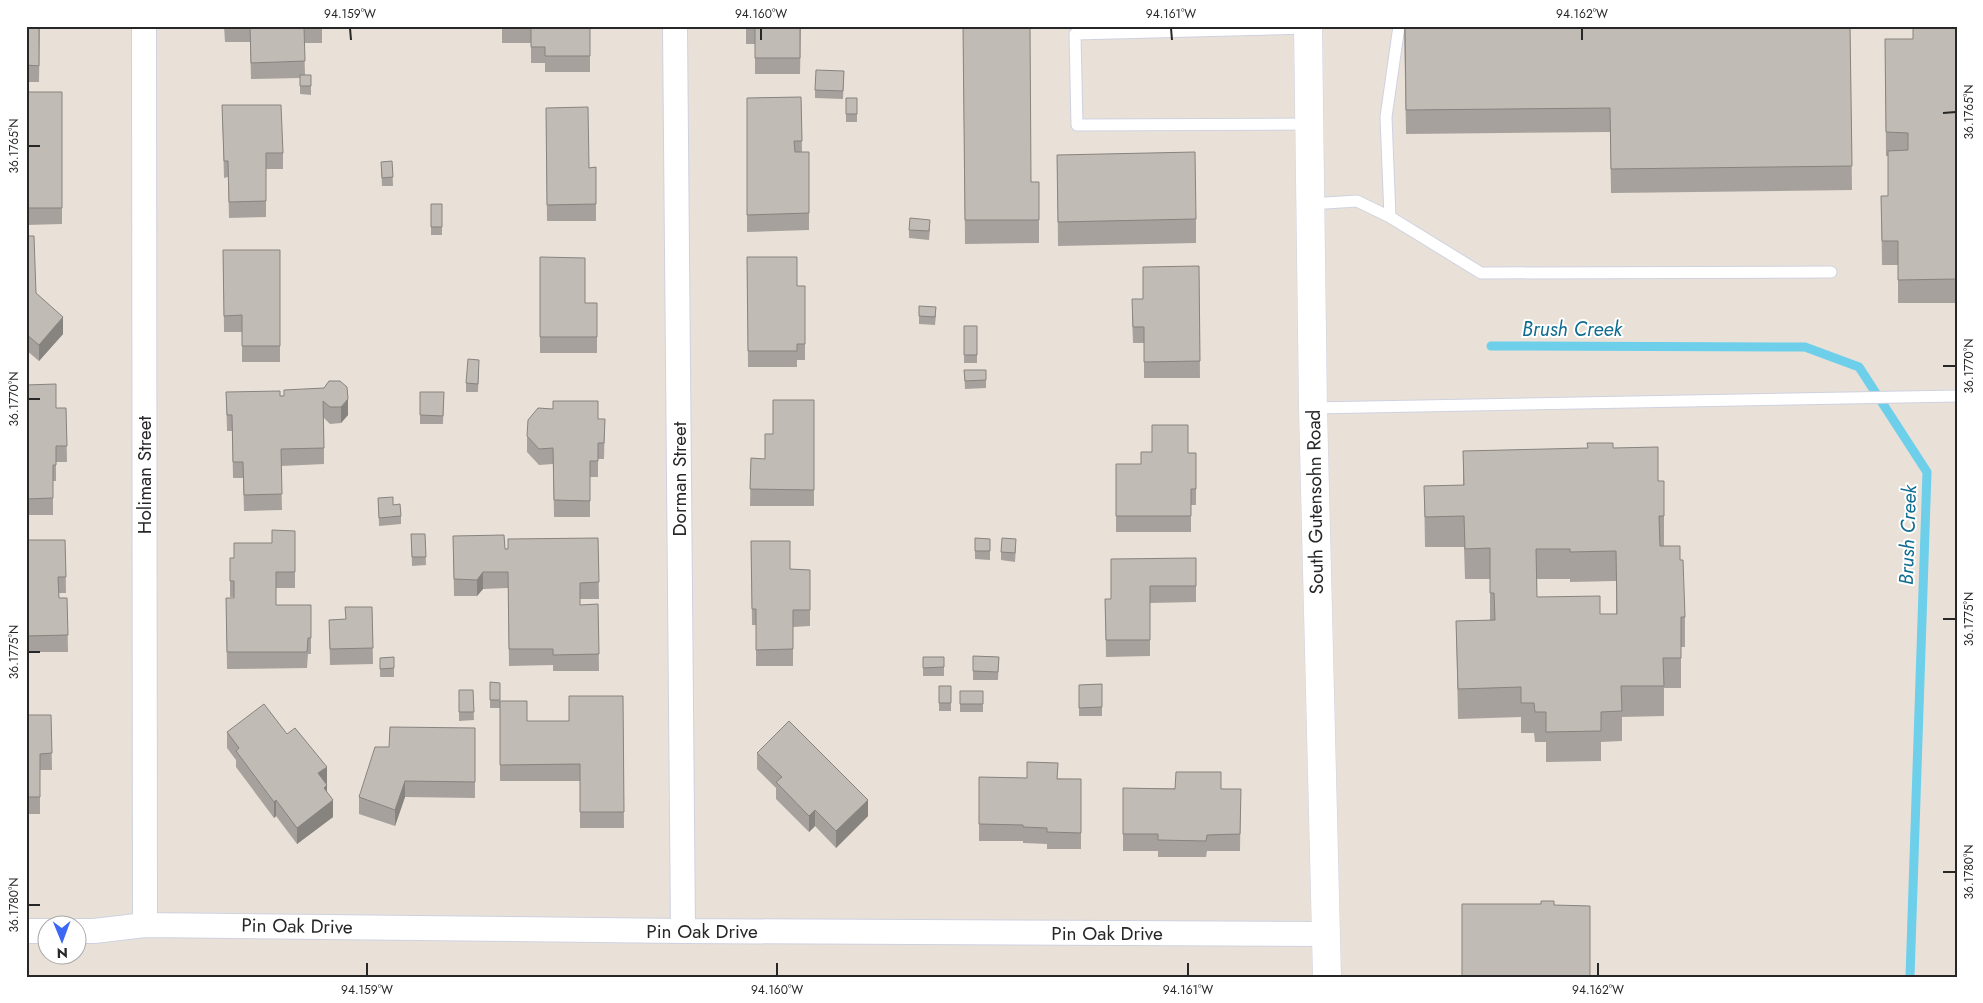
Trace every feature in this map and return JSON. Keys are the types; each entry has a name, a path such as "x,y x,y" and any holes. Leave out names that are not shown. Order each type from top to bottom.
{"street":[{"name":"Holiman Street","path":"144,26 145,925"},
{"name":"Dorman Street","path":"675,26 683,931"},
{"name":"South Gutensohn Road","path":"1308,27 1313,408 1328,977"},
{"name":"Pin Oak Drive","path":"88,931 145,925 683,931 1326,934"}],"lane":[{"path":"1390,218 1386,117 1399,26"},
{"path":"1308,27 1074,34 1077,125 1309,124"},
{"path":"1310,204 1357,201 1390,218 1480,273 1831,272"},
{"path":"1313,408 1957,396"}],"building":[{"path":"26,26 39,26 39,66 26,65"},
{"path":"250,26 322,26 304,27 305,61 251,63"},
{"path":"502,26 590,26 590,56 545,56 545,47 531,47 531,27"},
{"path":"746,26 800,26 800,58 755,58 755,28 746,28"},
{"path":"963,26 1030,26 1031,182 1039,182 1039,220 965,220"},
{"path":"1405,26 1850,26 1852,166 1611,169 1610,108 1406,110"},
{"path":"1913,26 1957,26 1957,279 1898,280 1898,241 1882,241 1881,196 1888,196 1888,151 1908,150 1908,133 1886,132 1885,39 1913,39"},
{"path":"816,70 844,71 843,91 815,90"},
{"path":"300,75 311,75 311,86 300,86"},
{"path":"26,92 62,92 62,208 26,208"},
{"path":"801,97 802,141 794,141 795,152 809,152 809,213 747,215 747,98"},
{"path":"846,98 857,98 857,114 846,114"},
{"path":"222,105 281,105 283,153 266,153 266,201 229,202 228,161 224,161"},
{"path":"588,107 589,168 596,167 596,204 547,205 546,108"},
{"path":"1195,152 1196,219 1058,222 1057,155"},
{"path":"392,161 393,177 382,178 381,162"},
{"path":"431,204 442,204 442,227 431,227"},
{"path":"910,218 930,220 929,231 909,230"},
{"path":"26,236 34,236 36,293 63,317 39,345 26,334"},
{"path":"223,250 280,250 280,346 242,346 242,315 224,316"},
{"path":"540,257 585,258 585,303 597,303 597,337 540,337"},
{"path":"747,257 797,257 797,286 805,286 805,344 797,344 797,351 748,351"},
{"path":"1199,266 1200,361 1144,362 1144,327 1133,327 1132,299 1143,299 1143,267"},
{"path":"919,306 936,307 935,317 919,316"},
{"path":"964,326 977,326 977,355 964,355"},
{"path":"468,359 479,360 478,384 466,383"},
{"path":"964,370 986,370 986,380 965,381"},
{"path":"329,381 340,381 347,387 348,399 341,407 330,407 323,401 324,448 281,449 282,494 244,495 243,462 233,462 232,415 227,415 226,392 280,391 280,396 284,396 284,390 324,388"},
{"path":"56,384 56,408 66,408 67,446 56,446 56,465 53,465 53,498 26,499 26,385"},
{"path":"420,392 444,392 443,416 420,415"},
{"path":"773,400 814,400 814,490 750,489 751,458 765,459 765,434 773,434"},
{"path":"553,401 598,401 598,419 605,419 604,443 598,443 598,461 590,461 590,501 554,500 553,448 539,449 527,436 528,420 538,408 553,409"},
{"path":"1152,425 1188,425 1188,453 1196,453 1196,489 1191,489 1191,516 1116,516 1116,464 1141,464 1141,452 1152,452"},
{"path":"1587,443 1613,443 1613,448 1658,447 1658,481 1664,481 1664,516 1659,516 1660,546 1680,546 1680,560 1683,560 1685,617 1681,617 1681,658 1663,658 1664,686 1621,686 1622,711 1601,712 1601,731 1546,732 1546,712 1535,712 1534,703 1521,703 1521,687 1458,689 1456,621 1495,620 1494,593 1490,593 1490,548 1465,549 1464,516 1425,517 1424,486 1464,485 1463,451 1588,448","holes":["1536,549 1570,549 1570,552 1616,551 1617,614 1600,614 1600,596 1537,597"]},
{"path":"393,497 393,505 400,504 401,516 379,518 378,498"},
{"path":"272,530 295,531 295,572 276,572 276,605 311,605 311,638 308,638 307,652 227,652 226,598 234,598 234,581 230,581 230,558 234,558 234,543 272,543"},
{"path":"411,534 425,534 426,557 412,557"},
{"path":"504,535 505,549 508,549 508,539 598,538 599,582 580,583 580,605 598,604 599,654 553,655 553,649 509,649 508,572 483,572 477,580 454,579 453,536"},
{"path":"975,538 990,539 990,551 975,551"},
{"path":"1002,538 1016,539 1015,553 1001,552"},
{"path":"26,540 65,540 66,577 58,577 59,598 67,598 68,635 26,636"},
{"path":"751,541 790,541 790,569 810,570 810,610 793,610 793,649 756,650 756,609 752,609"},
{"path":"1196,558 1196,586 1150,586 1150,640 1106,640 1105,599 1111,599 1111,559"},
{"path":"345,607 372,607 373,648 330,649 329,620 346,619"},
{"path":"973,656 999,657 998,672 973,671"},
{"path":"394,657 394,668 380,669 380,658"},
{"path":"923,657 944,657 944,667 923,668"},
{"path":"490,682 500,683 500,700 490,700"},
{"path":"1102,684 1102,707 1079,708 1079,685"},
{"path":"939,686 951,686 951,703 939,703"},
{"path":"459,690 473,690 474,712 459,712"},
{"path":"960,691 983,691 983,704 960,704"},
{"path":"569,696 623,696 624,812 580,812 580,764 500,765 500,701 527,701 527,721 569,721"},
{"path":"264,704 287,734 295,728 327,767 318,773 327,785 324,788 333,800 297,828 276,800 274,802 236,751 239,748 227,732"},
{"path":"26,715 51,715 52,753 40,754 40,797 26,797"},
{"path":"789,721 868,800 836,831 815,810 809,816 776,782 782,777 757,753"},
{"path":"390,727 475,728 475,782 405,781 395,810 359,797 375,747 389,747"},
{"path":"1027,762 1058,763 1057,779 1081,779 1081,833 1047,832 1047,828 1023,827 1023,825 979,824 979,777 1027,778"},
{"path":"1176,772 1221,772 1221,789 1241,789 1240,834 1207,835 1206,841 1158,840 1158,834 1123,834 1123,788 1175,789"},
{"path":"1541,901 1554,901 1554,905 1590,906 1590,977 1462,976 1462,904 1541,904"}],"waterway":[{"name":"Brush Creek","path":"1491,346 1805,347 1859,367 1927,472 1910,977"}]}
